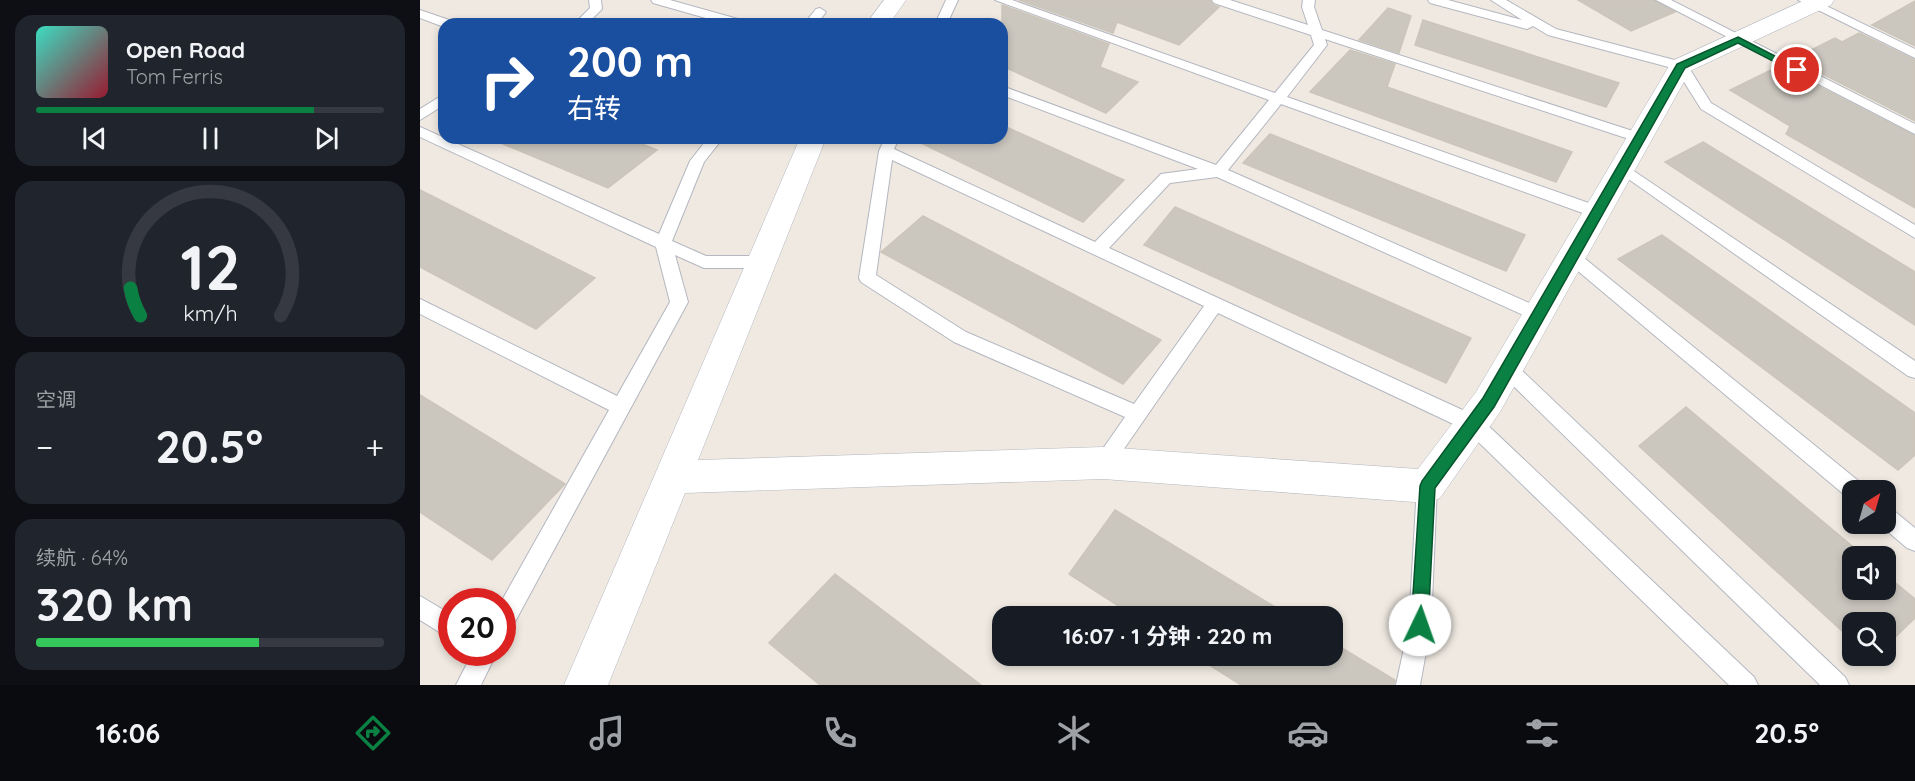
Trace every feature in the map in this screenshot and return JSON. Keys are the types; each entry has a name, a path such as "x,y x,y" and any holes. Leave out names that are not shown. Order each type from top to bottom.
{"street":[{"path":"882,18 895,0"},
{"path":"672,477 1103,463 1427,486 1473,424 1508,369 1681,66 1813,1"},
{"path":"586,685 810,144"}],"lane":[{"path":"586,18 596,9 595,0"},
{"path":"657,0 720,18"},
{"path":"944,18 952,0"},
{"path":"1001,0 1597,212"},
{"path":"1218,0 1640,138"},
{"path":"1098,249 1166,178 1219,172 1276,98 1321,45 1308,7 1309,0"},
{"path":"1434,0 1681,66 1707,106 1915,232"},
{"path":"1497,0 1552,32"},
{"path":"1662,0 1915,130"},
{"path":"1813,1 1915,54"},
{"path":"815,18 820,12"},
{"path":"420,14 438,20"},
{"path":"1008,92 1219,172 1539,315"},
{"path":"420,116 438,102"},
{"path":"420,131 438,139"},
{"path":"448,144 704,262 761,262"},
{"path":"516,598 679,302 663,243 697,160 711,144"},
{"path":"1138,414 960,337 867,278 889,144 1098,249 1473,424 1746,685"},
{"path":"1622,168 1915,371"},
{"path":"1572,257 1842,480"},
{"path":"1103,463 1215,304"},
{"path":"420,306 621,407"},
{"path":"1508,369 1837,685"},
{"path":"1408,685 1420,625 1427,486"},
{"path":"1896,525 1915,541"},
{"path":"420,607 438,619"},
{"path":"468,685 478,666"}],"building":[{"path":"1019,0 1210,0 1213,5 1219,7 1179,45 1117,22 1113,33"},
{"path":"1578,0 1654,0 1675,12 1631,31"},
{"path":"1915,1 1915,46 1872,25"},
{"path":"1002,5 1109,44 1100,67 1138,82 1106,113 1008,69 1008,18 1002,18"},
{"path":"1388,8 1411,16 1399,53 1359,40"},
{"path":"1423,20 1619,83 1606,107 1415,45"},
{"path":"1859,33 1915,60 1915,121 1793,59 1835,38 1842,42"},
{"path":"1350,50 1395,64 1387,87 1572,152 1556,182 1310,92"},
{"path":"1779,66 1915,136 1915,208 1786,134 1790,126 1730,90"},
{"path":"1008,128 1124,180 1083,222 923,144 1008,144"},
{"path":"1270,134 1525,235 1506,271 1243,163"},
{"path":"1703,142 1915,272 1915,325 1665,162"},
{"path":"503,144 642,144 657,150 608,188"},
{"path":"420,190 595,278 536,329 420,267"},
{"path":"1175,207 1471,338 1446,383 1144,245"},
{"path":"923,216 1161,340 1123,384 881,252"},
{"path":"1662,235 1915,413 1915,455 1898,470 1618,259"},
{"path":"420,395 565,484 492,560 420,512"},
{"path":"1686,407 1852,546 1842,546 1842,600 1896,600 1896,583 1915,599 1915,618 1896,636 1896,612 1842,612 1842,631 1639,446"},
{"path":"1115,510 1273,606 1119,606 1069,574"},
{"path":"835,574 981,685 820,685 769,643"},
{"path":"1343,649 1395,680 1394,685 1241,685 1211,666 1343,666"}],"route":[{"path":"1420,625 1427,486 1488,402 1681,66 1738,39 1797,70"}]}
